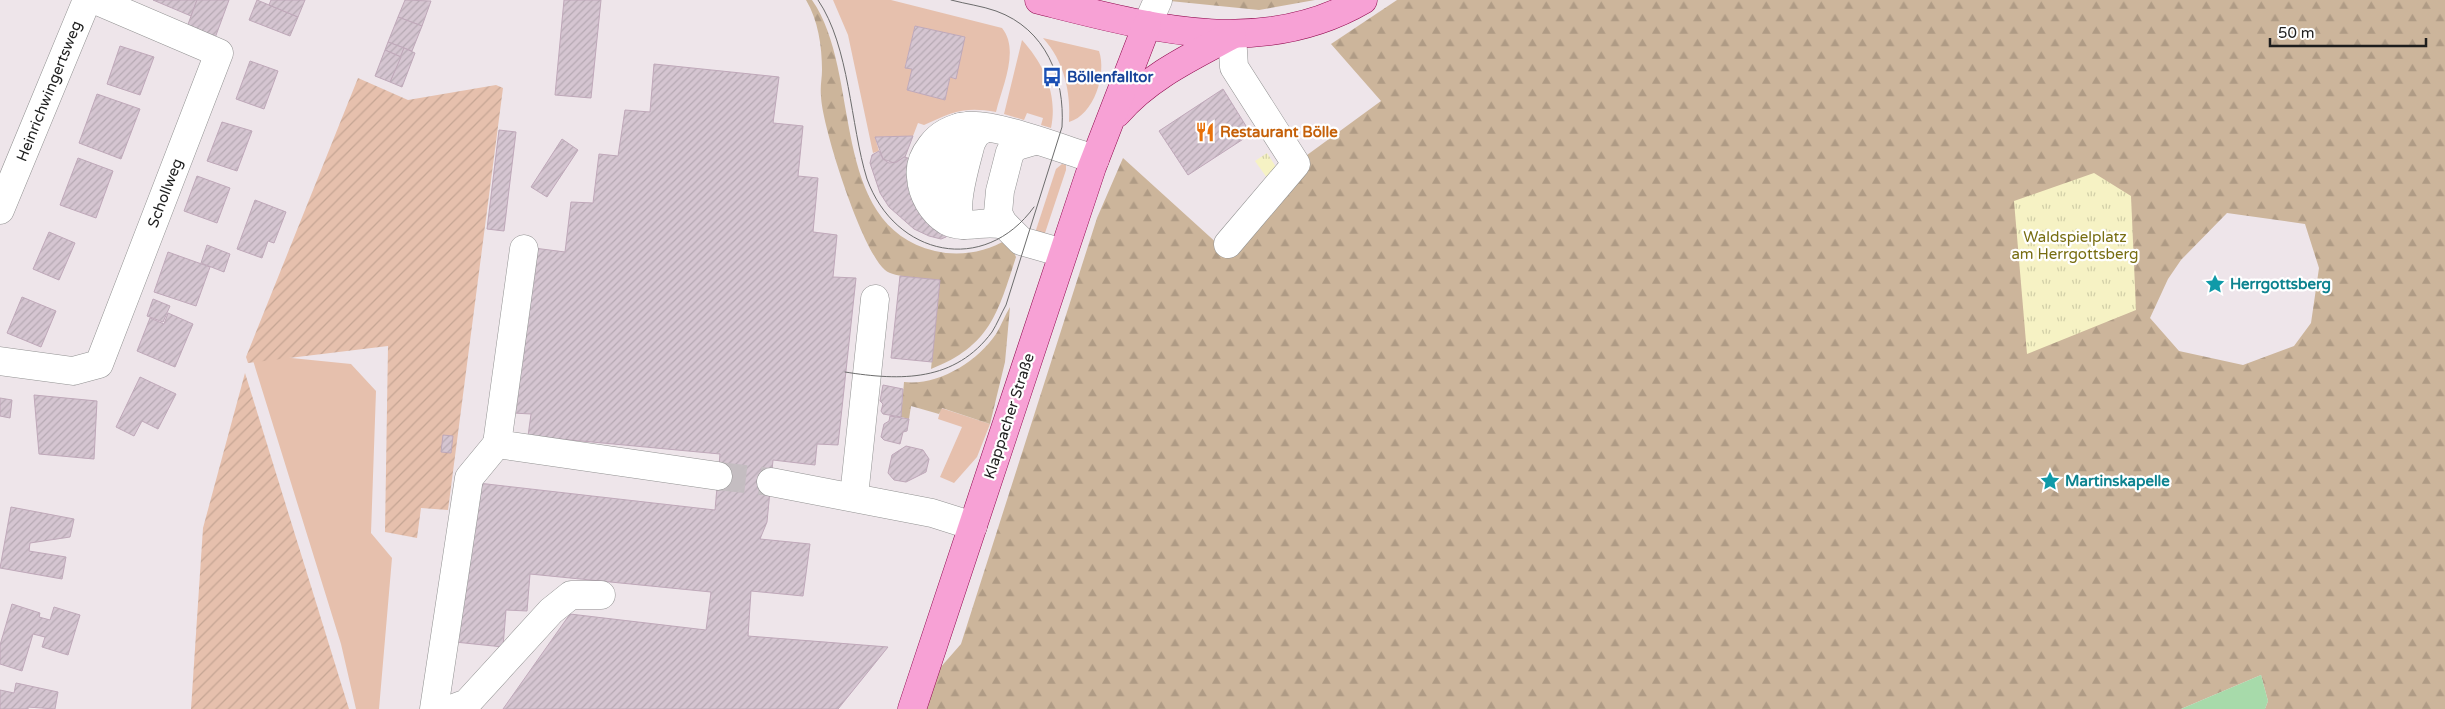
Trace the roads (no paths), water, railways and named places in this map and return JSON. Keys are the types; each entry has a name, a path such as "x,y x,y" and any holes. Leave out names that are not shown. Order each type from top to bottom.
{"main road":[{"path":"1039,0 1147,25 1232,35 1258,34 1314,23 1363,0"},
{"name":"Klappacher Straße","path":"912,709 1095,158 1147,25"},
{"name":"Klappacher Straße","path":"1108,123 1129,98 1143,86 1177,64 1232,35"}],"street":[{"name":"Heinrichwingertsweg","path":"0,210 87,0"},
{"name":"Schollweg","path":"0,361 73,372 99,364 219,53 96,0"},
{"path":"1147,25 1158,0"},
{"path":"1228,244 1296,164 1234,67 1232,35"},
{"path":"1034,141 1013,149 1008,156 998,212 986,224 949,222 933,209 922,187 921,165 937,139 947,132 984,129 1034,141 1095,158"},
{"path":"984,129 976,134 971,143 957,207 958,219 986,224 1021,241 1063,253"},
{"path":"434,709 469,478 497,444 524,249"},
{"path":"854,496 875,299"},
{"path":"497,444 718,476"},
{"path":"771,482 854,496 932,513 973,526"},
{"path":"451,709 467,703 551,612 571,595 601,595"}],"tunnel":[{"path":"718,476 771,482"}],"tram line":[{"path":"818,0 829,19 837,40 867,179 880,205 898,226 919,240 942,248 967,249 991,243 1014,229 1034,207"},
{"path":"845,372 886,377 926,374 944,369 961,361 992,332 1006,305 1062,127 1060,91 1056,74 1049,57 1040,43 1028,30 1013,19 991,9 951,0"}],"place":[{"name":"Böllenfalltor","path":"1052,77"},
{"name":"Restaurant Bölle","path":"1205,132"},
{"name":"Herrgottsberg","path":"2215,284"},
{"name":"Martinskapelle","path":"2050,481"}],"park label":[{"name":"Waldspielplatz am Herrgottsberg","path":"2075,246"}]}
